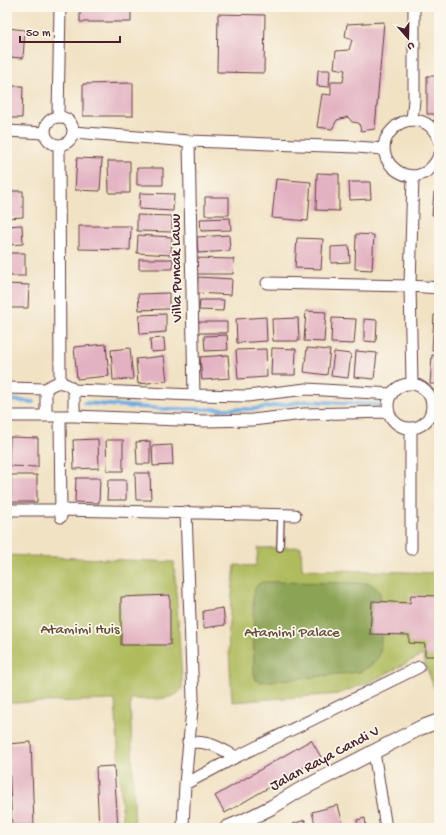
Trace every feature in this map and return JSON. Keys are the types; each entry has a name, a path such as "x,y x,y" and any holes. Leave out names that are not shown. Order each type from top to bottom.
{"street":[{"path":"58,116 60,7"},
{"path":"412,120 414,100 414,7"},
{"path":"58,116 69,121 73,132 68,142 55,145 46,138 44,133 48,122 52,118 58,116"},
{"path":"439,140 429,125 412,120 403,122 389,132 384,149 390,165 396,171 412,176 429,170 435,164 439,156"},
{"path":"7,131 44,133"},
{"path":"73,132 189,141 384,149"},
{"name":"Villa Puncak Lawu","path":"189,141 194,395"},
{"path":"59,145 60,382"},
{"path":"412,176 410,286 412,384"},
{"path":"267,283 439,288"},
{"path":"7,388 46,389 60,382 65,383 74,390 194,395 247,396 306,389 392,394"},
{"path":"406,384 420,386 434,395 431,400 434,418 411,428 400,425 391,417 389,412 388,406 392,394 400,386 406,384"},
{"path":"46,389 46,416"},
{"path":"74,390 74,416"},
{"path":"7,416 74,416 205,422 252,420 304,414 389,412"},
{"path":"60,416 61,514"},
{"path":"411,428 411,549"},
{"path":"7,510 61,514 186,512 296,515"},
{"path":"183,825 188,742 193,699 186,512"},
{"path":"185,784 236,757 419,667"},
{"name":"Jalan Raya Candi V","path":"227,828 272,807 298,791 420,728 439,721"},
{"path":"188,742 200,742 217,746 236,757"},
{"path":"374,752 386,828"}],"lane":[{"path":"280,548 281,515"}],"green space":[{"name":"Atamimi Palace","path":"301,547 302,569 439,573 439,701 422,655 368,683 338,694 232,702 228,633 235,565 256,566 258,548"},
{"name":"Atamimi Huis","path":"7,555 174,562 182,687 177,694 165,698 130,699 135,828 123,828 115,700 7,703"},
{"path":"262,582 369,583 380,593 381,635 379,656 373,663 360,672 261,682 256,680 254,673 253,596 256,586"}],"building":[{"path":"80,7 131,7 131,22 80,22"},
{"path":"218,14 265,15 264,73 217,72"},
{"path":"384,22 375,129 361,131 359,123 352,122 348,117 337,120 332,129 317,127 322,94 331,95 331,82 343,82 345,70 334,68 336,51 349,50 352,40 345,37 347,24"},
{"path":"7,28 25,30 23,58 7,57"},
{"path":"318,70 330,70 329,87 317,86"},
{"path":"427,76 439,76 439,131 429,125 437,117 433,114 427,114"},
{"path":"133,83 133,116 83,116 83,84"},
{"path":"7,86 23,86 22,118 7,118"},
{"path":"77,158 102,159 100,191 75,190"},
{"path":"108,161 130,161 130,193 109,193"},
{"path":"137,168 163,168 163,185 137,185"},
{"path":"317,173 339,174 339,211 316,210"},
{"path":"276,179 311,182 308,221 272,218"},
{"path":"349,182 370,182 371,199 350,200"},
{"path":"7,191 23,191 23,217 7,218"},
{"path":"434,192 439,192 439,215 432,215"},
{"path":"140,193 174,194 173,211 139,209"},
{"path":"205,197 229,197 229,215 205,215"},
{"path":"137,215 172,216 172,232 137,231"},
{"path":"230,218 231,230 201,231 200,219"},
{"path":"22,225 23,244 7,245 7,226"},
{"path":"79,226 131,226 130,250 79,249"},
{"path":"356,234 374,235 372,270 355,269"},
{"path":"138,235 172,237 171,255 137,253"},
{"path":"229,235 230,251 198,253 197,237"},
{"path":"297,238 323,239 321,269 295,268"},
{"path":"349,246 350,262 331,263 331,247"},
{"path":"7,253 25,253 25,276 7,276"},
{"path":"195,258 234,259 233,274 194,274"},
{"path":"139,259 173,259 173,269 139,269"},
{"path":"198,277 232,279 231,295 197,293"},
{"path":"7,284 29,285 28,308 7,308"},
{"path":"169,293 169,309 139,310 138,294"},
{"path":"200,300 224,300 223,311 199,310"},
{"path":"306,311 326,312 324,342 304,341"},
{"path":"166,314 166,332 140,334 139,315"},
{"path":"434,315 439,315 439,350 432,350"},
{"path":"266,317 267,341 237,343 236,319"},
{"path":"298,318 299,341 273,341 272,319"},
{"path":"332,318 356,319 354,344 331,343"},
{"path":"364,319 377,320 376,342 364,341"},
{"path":"194,322 227,322 227,333 193,333"},
{"path":"227,335 228,350 205,351 204,336"},
{"path":"164,338 165,351 151,352 150,339"},
{"path":"106,344 109,376 77,379 74,347"},
{"path":"130,348 133,379 113,380 111,350"},
{"path":"272,348 296,349 295,375 271,375"},
{"path":"307,348 330,350 327,375 304,372"},
{"path":"266,349 267,377 238,379 236,350"},
{"path":"356,351 377,353 374,379 354,377"},
{"path":"334,352 351,354 348,378 331,376"},
{"path":"228,355 230,378 202,380 200,357"},
{"path":"432,355 439,356 439,384 430,384"},
{"path":"164,356 167,381 138,384 136,359"},
{"path":"10,437 38,438 38,467 9,466"},
{"path":"98,439 99,468 74,469 73,440"},
{"path":"106,440 123,440 123,471 107,471"},
{"path":"150,441 150,464 137,464 136,442"},
{"path":"172,445 173,465 153,466 152,446"},
{"path":"135,473 150,473 151,500 136,500"},
{"path":"7,474 9,474 11,497 7,497"},
{"path":"11,475 37,475 37,502 11,502"},
{"path":"76,478 100,478 99,503 75,502"},
{"path":"108,480 126,480 126,500 107,500"},
{"path":"170,595 170,645 121,645 121,597"},
{"path":"411,595 439,596 439,656 425,656 425,644 409,643 409,635 370,634 372,601 410,603"},
{"path":"223,608 225,625 204,628 203,611"},
{"path":"311,740 321,757 225,813 215,796"},
{"path":"31,742 34,825 12,825 8,744"},
{"path":"114,766 118,828 99,828 96,767"},
{"path":"338,805 344,828 316,828 312,812"},
{"path":"365,818 366,827 358,828 357,820"},
{"path":"305,820 308,828 294,828 293,824"}],"waterway":[{"path":"7,400 33,402"},
{"path":"84,403 164,409 254,409 307,401 380,405"}]}
